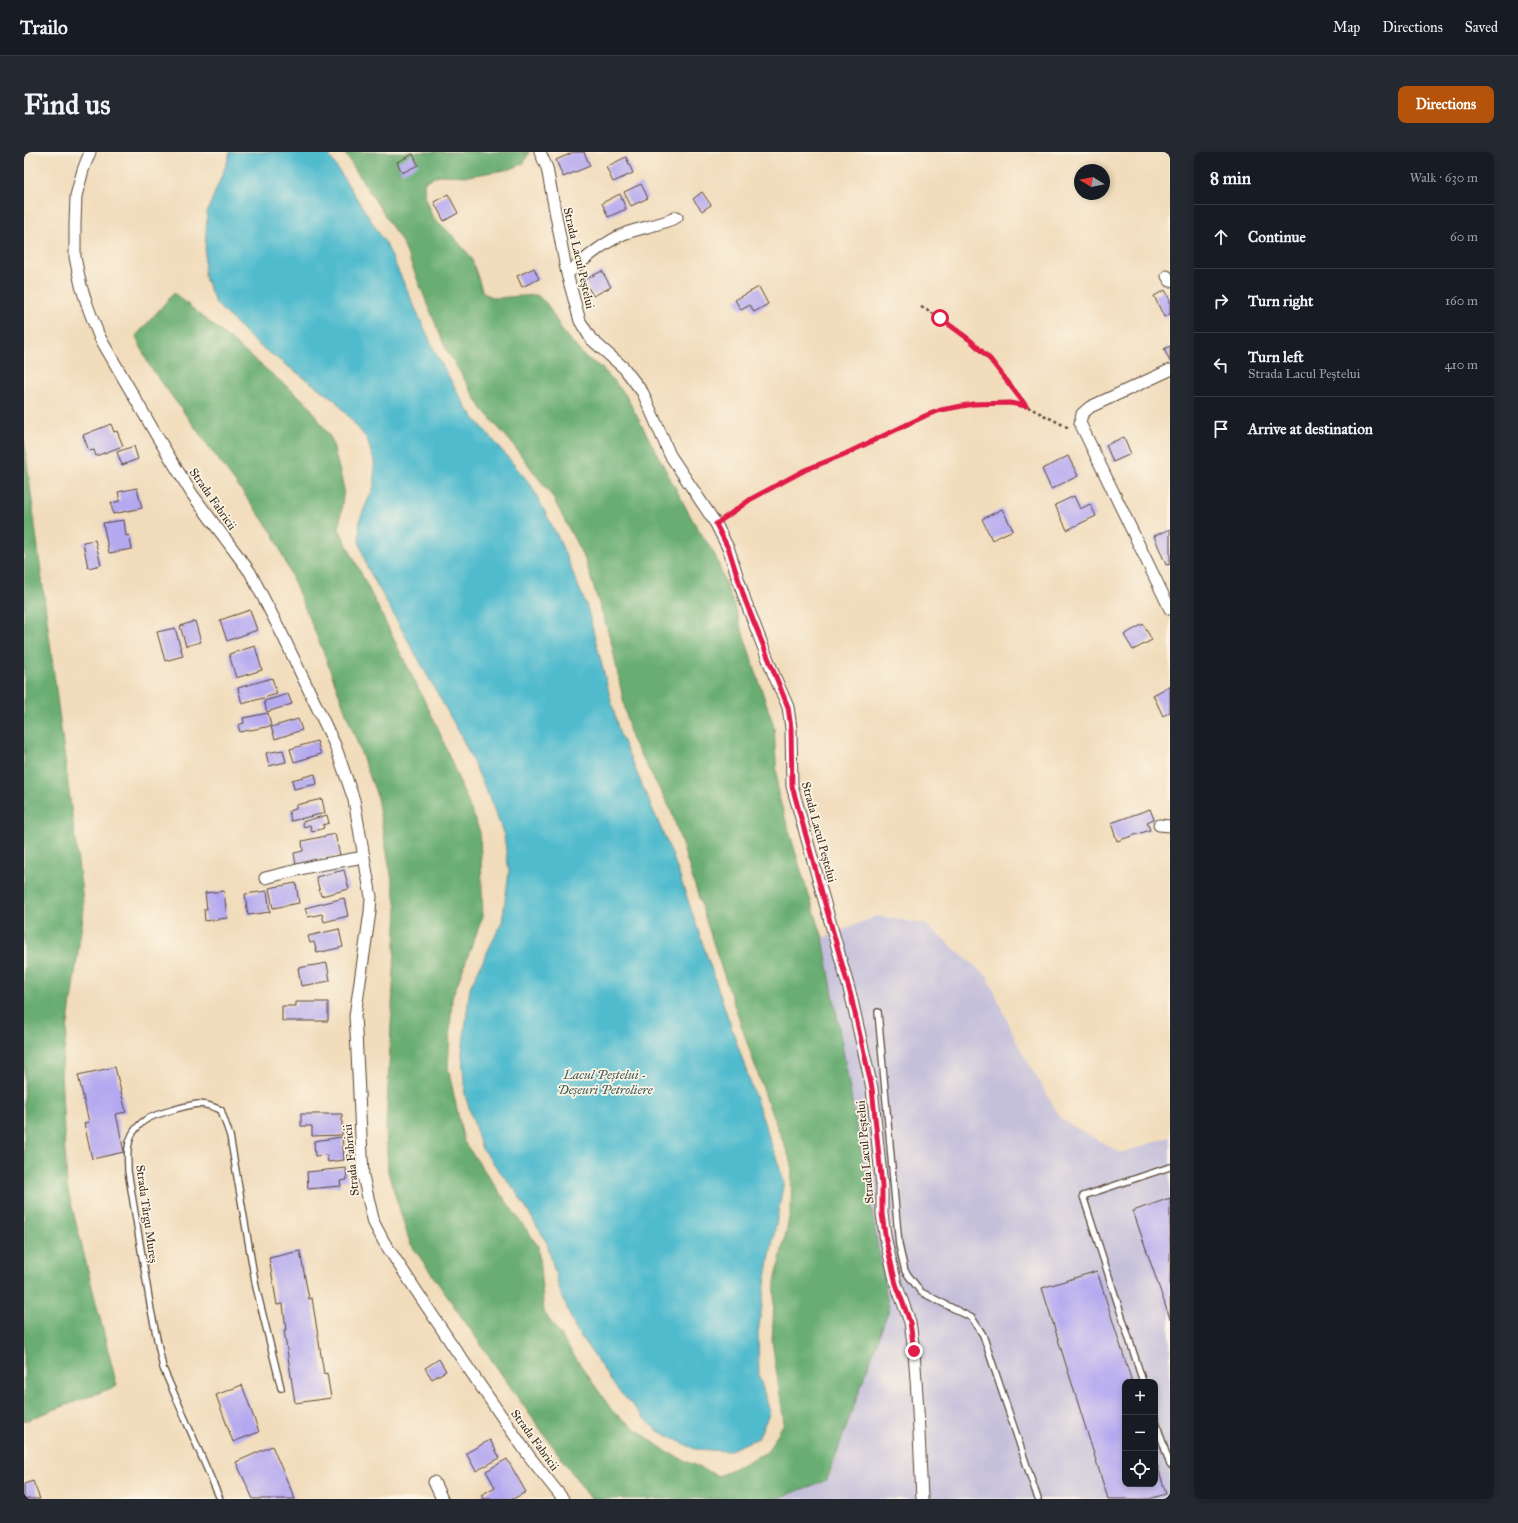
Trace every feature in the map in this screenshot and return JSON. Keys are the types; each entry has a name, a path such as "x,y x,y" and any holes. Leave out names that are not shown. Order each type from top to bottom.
{"street":[{"name":"Strada Fabricii","path":"90,152 83,170 76,196 75,224 75,257 88,310 99,336 192,494 250,572 266,601 335,744 354,800 370,890 370,912 355,1016 363,1176 374,1223 384,1242 453,1346 529,1456 563,1499"},
{"name":"Strada Lacul Peștelui","path":"540,152 547,168 567,274 580,321 590,339 624,368 643,393 670,455 716,524 729,550 745,600 788,707 791,728 792,786 851,996 872,1088 882,1186 882,1214 886,1241 896,1284 910,1322 914,1351 922,1499"},
{"path":"567,274 601,247 626,233 653,227 677,217"},
{"path":"1170,370 1090,407 1082,414 1080,423 1170,607"},
{"path":"265,878 313,866 364,857"},
{"path":"434,1482 442,1499"}],"lane":[{"path":"878,1012 899,1245 905,1271 921,1292 972,1318 983,1335 1038,1499"},
{"name":"Strada Târgu Mureș","path":"220,1499 163,1368 150,1310 128,1171 128,1152 131,1137 136,1129 147,1119 198,1104 213,1106 221,1110 230,1136 256,1287 281,1388"},
{"path":"1142,1379 1083,1196 1170,1167"},
{"path":"1158,1428 1170,1466"}],"path":[{"path":"921,307 940,318 970,340 990,359 1026,406"},
{"path":"716,524 751,499 805,470 845,454 927,415 941,410 973,404 1010,403 1026,406 1068,428 1084,432"}],"shaded area":[{"path":"877,916 925,924 988,977 1019,1047 1062,1120 1121,1153 1170,1137 1170,1499 776,1499 828,1480 889,1309 823,938"}],"green space":[{"path":"344,152 529,152 524,163 511,169 469,176 439,175 424,182 425,198 432,216 451,234 471,257 483,293 495,298 537,295 547,304 563,332 584,356 603,369 625,394 692,519 715,555 735,609 774,727 778,794 823,938 889,1309 827,1480 776,1499 591,1499 523,1405 410,1243 388,1172 386,1127 397,907 376,793 323,651 274,535 149,365 136,336 174,293 308,404 332,440 344,489 339,529 437,726 480,832 483,916 452,998 448,1068 464,1142 538,1246 544,1312 613,1412 667,1452 718,1476 767,1452 784,1423 772,1341 775,1282 791,1209 792,1164 770,1109 717,955 671,810 631,738 611,641 585,560 552,496 511,442 482,409 445,347 403,244"},
{"path":"24,439 84,909 61,1073 67,1187 117,1386 24,1421"}],"water":[{"name":"Lacul Peștelui - Deșeuri Petroliere","path":"230,152 327,152 386,244 436,354 467,409 531,485 558,537 587,607 619,732 672,854 784,1181 767,1272 758,1333 759,1376 770,1412 758,1438 728,1451 695,1449 656,1430 616,1388 575,1328 559,1288 547,1243 515,1190 482,1149 465,1095 462,1053 470,987 502,922 509,872 504,835 487,792 460,734 367,567 359,541 360,519 375,484 374,461 367,439 335,400 257,344 216,304 204,275 207,212"}],"building":[{"path":"574,152 584,152 590,166 563,177 556,160"},
{"path":"413,154 418,165 402,173 397,162"},
{"path":"626,157 633,173 613,182 606,167"},
{"path":"641,184 648,198 631,206 624,192"},
{"path":"702,192 711,205 702,211 693,199"},
{"path":"448,194 458,213 444,221 434,202"},
{"path":"620,194 626,209 608,217 602,203"},
{"path":"534,268 539,279 522,287 517,276"},
{"path":"602,271 611,287 593,296 584,280"},
{"path":"759,287 768,304 754,312 750,305 741,310 735,300"},
{"path":"1165,290 1170,300 1170,314 1164,317 1154,296"},
{"path":"1170,346 1170,362 1164,349"},
{"path":"111,424 114,432 117,431 123,446 96,456 94,450 89,451 83,435"},
{"path":"1124,437 1131,454 1113,462 1106,445"},
{"path":"134,446 138,459 122,465 117,452"},
{"path":"1068,456 1078,476 1051,489 1042,469"},
{"path":"137,488 142,508 113,514 111,503 120,501 118,492"},
{"path":"1074,496 1080,509 1090,504 1096,516 1067,530 1055,505"},
{"path":"1002,509 1013,530 992,540 982,519"},
{"path":"124,520 126,536 129,535 132,549 109,553 103,523"},
{"path":"1170,529 1170,564 1166,565 1154,536"},
{"path":"95,540 101,565 88,568 83,542"},
{"path":"250,610 257,630 227,641 220,620"},
{"path":"195,621 201,642 186,646 180,626"},
{"path":"1143,624 1152,640 1133,650 1124,635"},
{"path":"175,628 183,656 165,661 157,632"},
{"path":"255,646 262,670 236,678 229,654"},
{"path":"272,678 277,694 242,704 238,688"},
{"path":"1170,686 1170,712 1163,716 1153,695"},
{"path":"288,694 292,704 267,712 264,701"},
{"path":"268,713 271,726 240,732 238,725 244,723 243,718"},
{"path":"298,719 302,730 275,739 271,727"},
{"path":"317,741 321,754 294,762 290,749"},
{"path":"283,750 286,762 269,766 266,753"},
{"path":"315,774 317,784 294,789 292,780"},
{"path":"322,799 325,813 291,821 289,811 296,809 296,805"},
{"path":"1150,809 1154,819 1147,822 1150,830 1117,841 1111,823"},
{"path":"327,815 329,823 323,825 324,828 312,832 310,825 304,827 302,822"},
{"path":"335,834 340,855 296,865 294,853 303,851 302,841"},
{"path":"344,870 349,889 321,896 316,877"},
{"path":"296,883 299,903 273,908 269,888"},
{"path":"224,891 227,918 205,921 204,909 207,909 205,893"},
{"path":"267,891 270,912 248,915 245,894"},
{"path":"344,898 348,916 324,922 322,914 308,917 305,908"},
{"path":"339,929 343,947 317,953 314,942 310,943 308,936"},
{"path":"327,963 330,981 301,986 298,968"},
{"path":"296,1002 328,1002 328,1021 282,1021 282,1006 296,1006"},
{"path":"115,1067 126,1112 116,1114 124,1152 92,1159 84,1123 89,1122 78,1075"},
{"path":"301,1114 342,1114 342,1135 312,1136 312,1126 301,1126"},
{"path":"342,1137 344,1160 328,1162 327,1155 315,1156 314,1141"},
{"path":"346,1168 347,1180 340,1181 341,1186 308,1189 307,1172"},
{"path":"1170,1198 1170,1319 1133,1211"},
{"path":"300,1251 309,1299 312,1298 324,1374 327,1373 331,1398 295,1403 284,1330 286,1330 283,1304 277,1305 269,1258"},
{"path":"1097,1271 1131,1379 1122,1379 1122,1487 1158,1487 1158,1468 1166,1494 1149,1499 1108,1499 1042,1288"},
{"path":"439,1359 446,1371 432,1379 425,1368"},
{"path":"242,1385 259,1432 233,1442 216,1395"},
{"path":"490,1440 500,1458 476,1471 466,1453"},
{"path":"272,1446 295,1499 253,1499 236,1462"},
{"path":"507,1459 526,1492 513,1499 483,1499 481,1495 495,1487 486,1471"},
{"path":"33,1481 40,1499 24,1499 24,1484"}],"route":[{"path":"914,1351 910,1322 896,1284 886,1241 882,1214 882,1186 872,1088 851,996 792,786 791,728 788,707 745,600 729,550 716,524 751,499 805,470 845,454 927,415 941,410 973,404 1010,403 1026,406 1010,383 990,359 970,340 940,318"}]}
